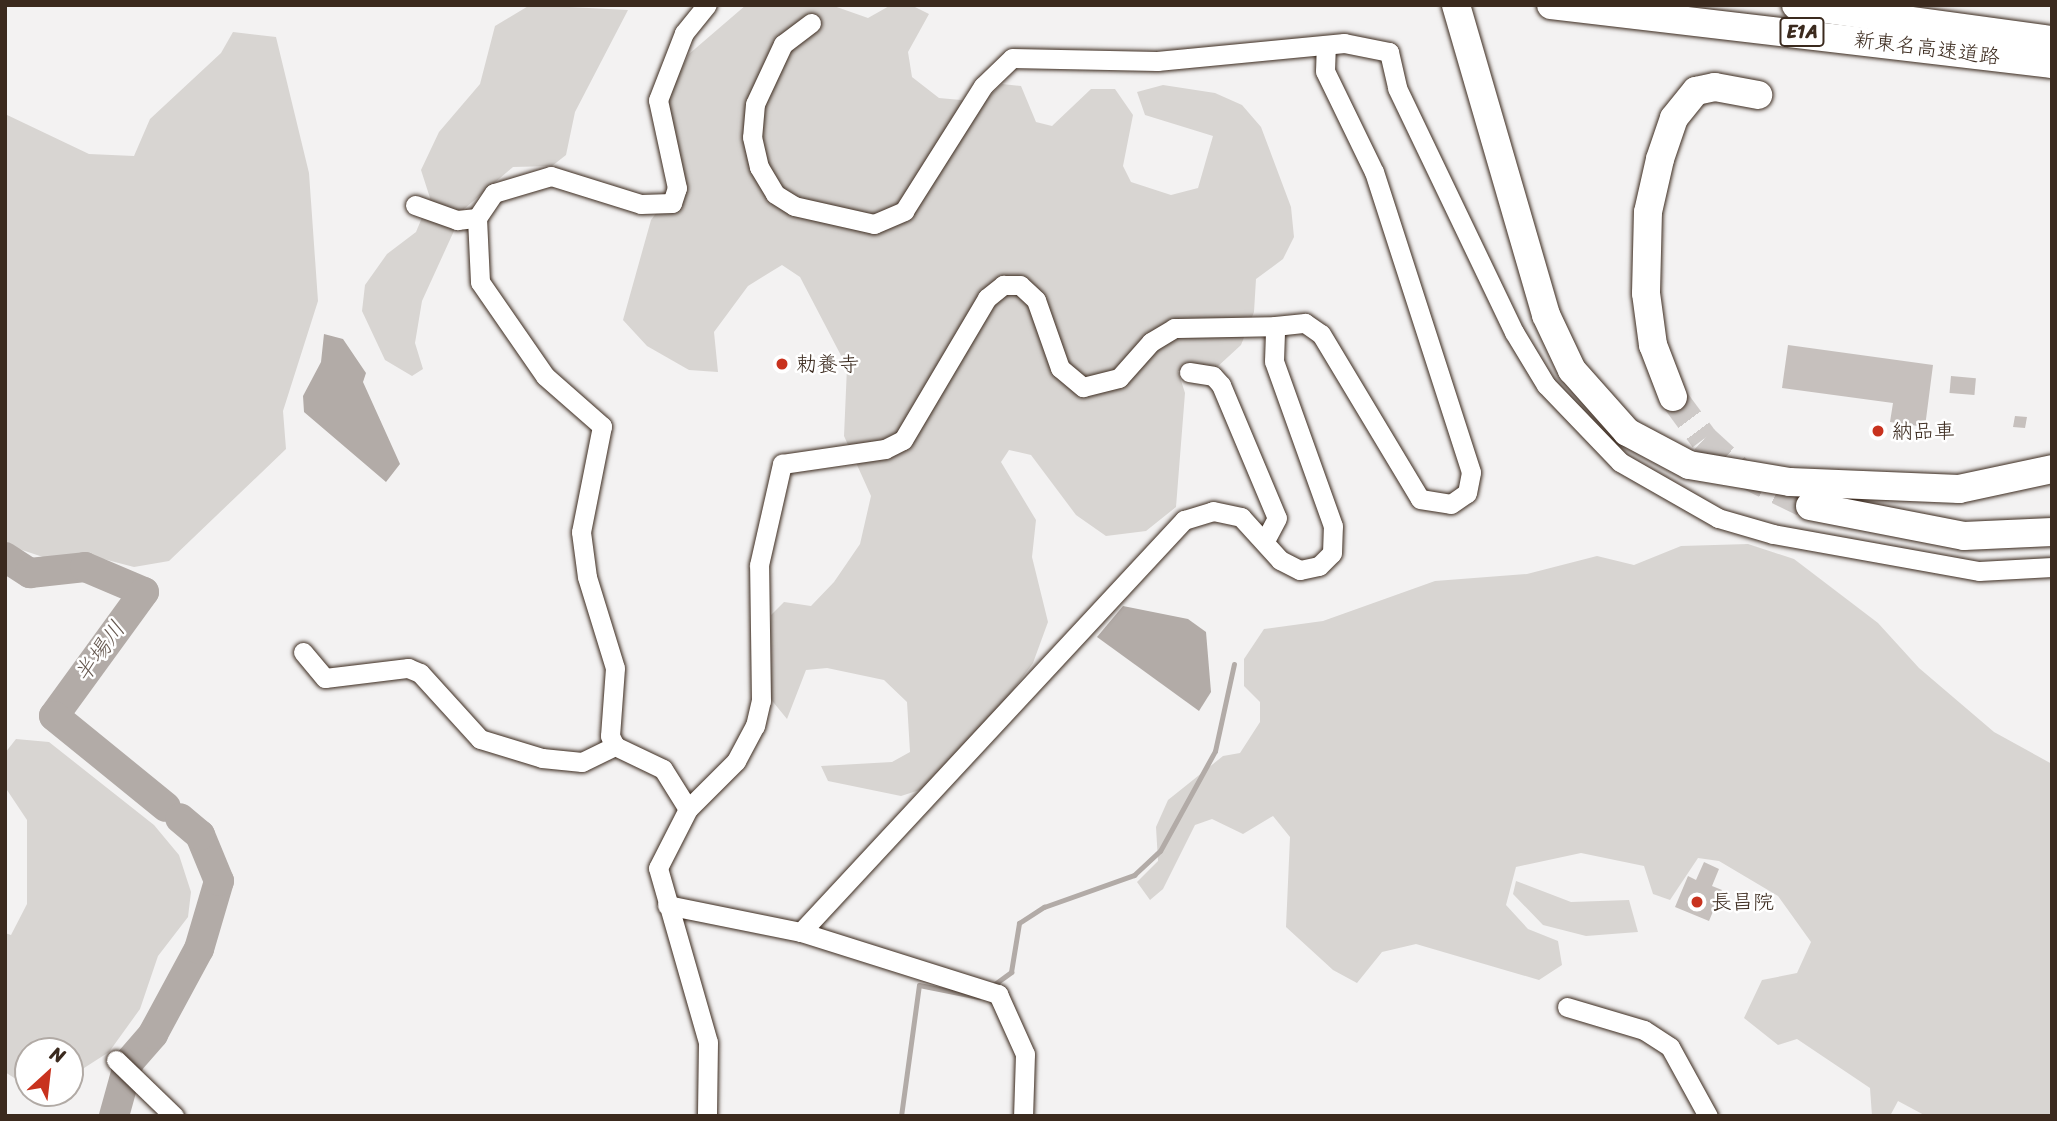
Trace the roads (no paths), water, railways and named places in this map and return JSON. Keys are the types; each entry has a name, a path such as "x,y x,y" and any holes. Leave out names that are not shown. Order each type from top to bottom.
{"highway":[{"path":"1456,5 1554,334 1590,395 1627,432 1689,465 1780,481 1959,489 2052,469"},
{"name":"新東名高速道路","path":"1551,5 2052,64"},
{"name":"新東名高速道路","path":"1796,5 2052,40"},
{"path":"1672,397 1653,345 1646,293 1648,212 1660,159 1674,118 1696,91 1715,87 1758,95"},
{"path":"1810,506 1964,536 2052,532"}],"street":[{"path":"688,809 663,769 615,746 610,736 615,668 587,577 581,532 602,426 545,376 480,282 477,218 494,192 551,176 640,204 672,203 677,188 658,100 684,33 707,5"},
{"path":"811,23 783,44 755,104 752,137 758,167 775,194 794,206 874,224 904,211 1002,61 1157,61 1326,45 1389,52 1397,88 1514,332 1546,385 1620,462 1718,518 1773,534 1979,571 2052,567"},
{"path":"707,1116 708,1042 667,905 661,854 688,809 736,761 755,726 761,701 759,565 782,464 885,449 902,440 914,430 987,298 1003,285 1020,285 1035,300 1060,368 1083,387 1119,377 1151,342 1174,328 1306,323 1321,334 1420,499 1451,504 1467,493 1471,472 1374,172 1325,71 1326,45"},
{"path":"415,205 457,220 477,218"},
{"path":"801,932 1178,525 1203,512 1225,512 1266,539 1280,560 1300,570 1319,566 1336,545 1274,361 1275,326"},
{"path":"1189,372 1213,376 1221,386 1277,518 1266,539"},
{"path":"303,652 325,678 408,668 420,673 480,738 542,758 582,762 615,746"},
{"path":"667,905 801,932 989,990 1025,1055 1023,1116"},
{"path":"1567,1007 1644,1030 1670,1047 1708,1116"},
{"path":"116,1060 136,1074 174,1116"}],"waterway":[{"name":"半場川","path":"5,557 30,573 85,567 144,592 54,716 166,807"},
{"path":"992,986 1011,972 1019,923 1044,907 1134,875 1160,851 1215,751 1234,664"},
{"name":"半場川","path":"114,1116 129,1062 153,1034 199,949 219,881 200,835 180,818"},
{"path":"901,1116 919,985 979,997"}],"tunnel":[{"path":"1673,397 1704,439 1740,472 1810,506"}],"place":[{"name":"勅養寺","path":"782,364"},
{"name":"納品車","path":"1878,431"},
{"name":"長昌院","path":"1697,902"}]}
